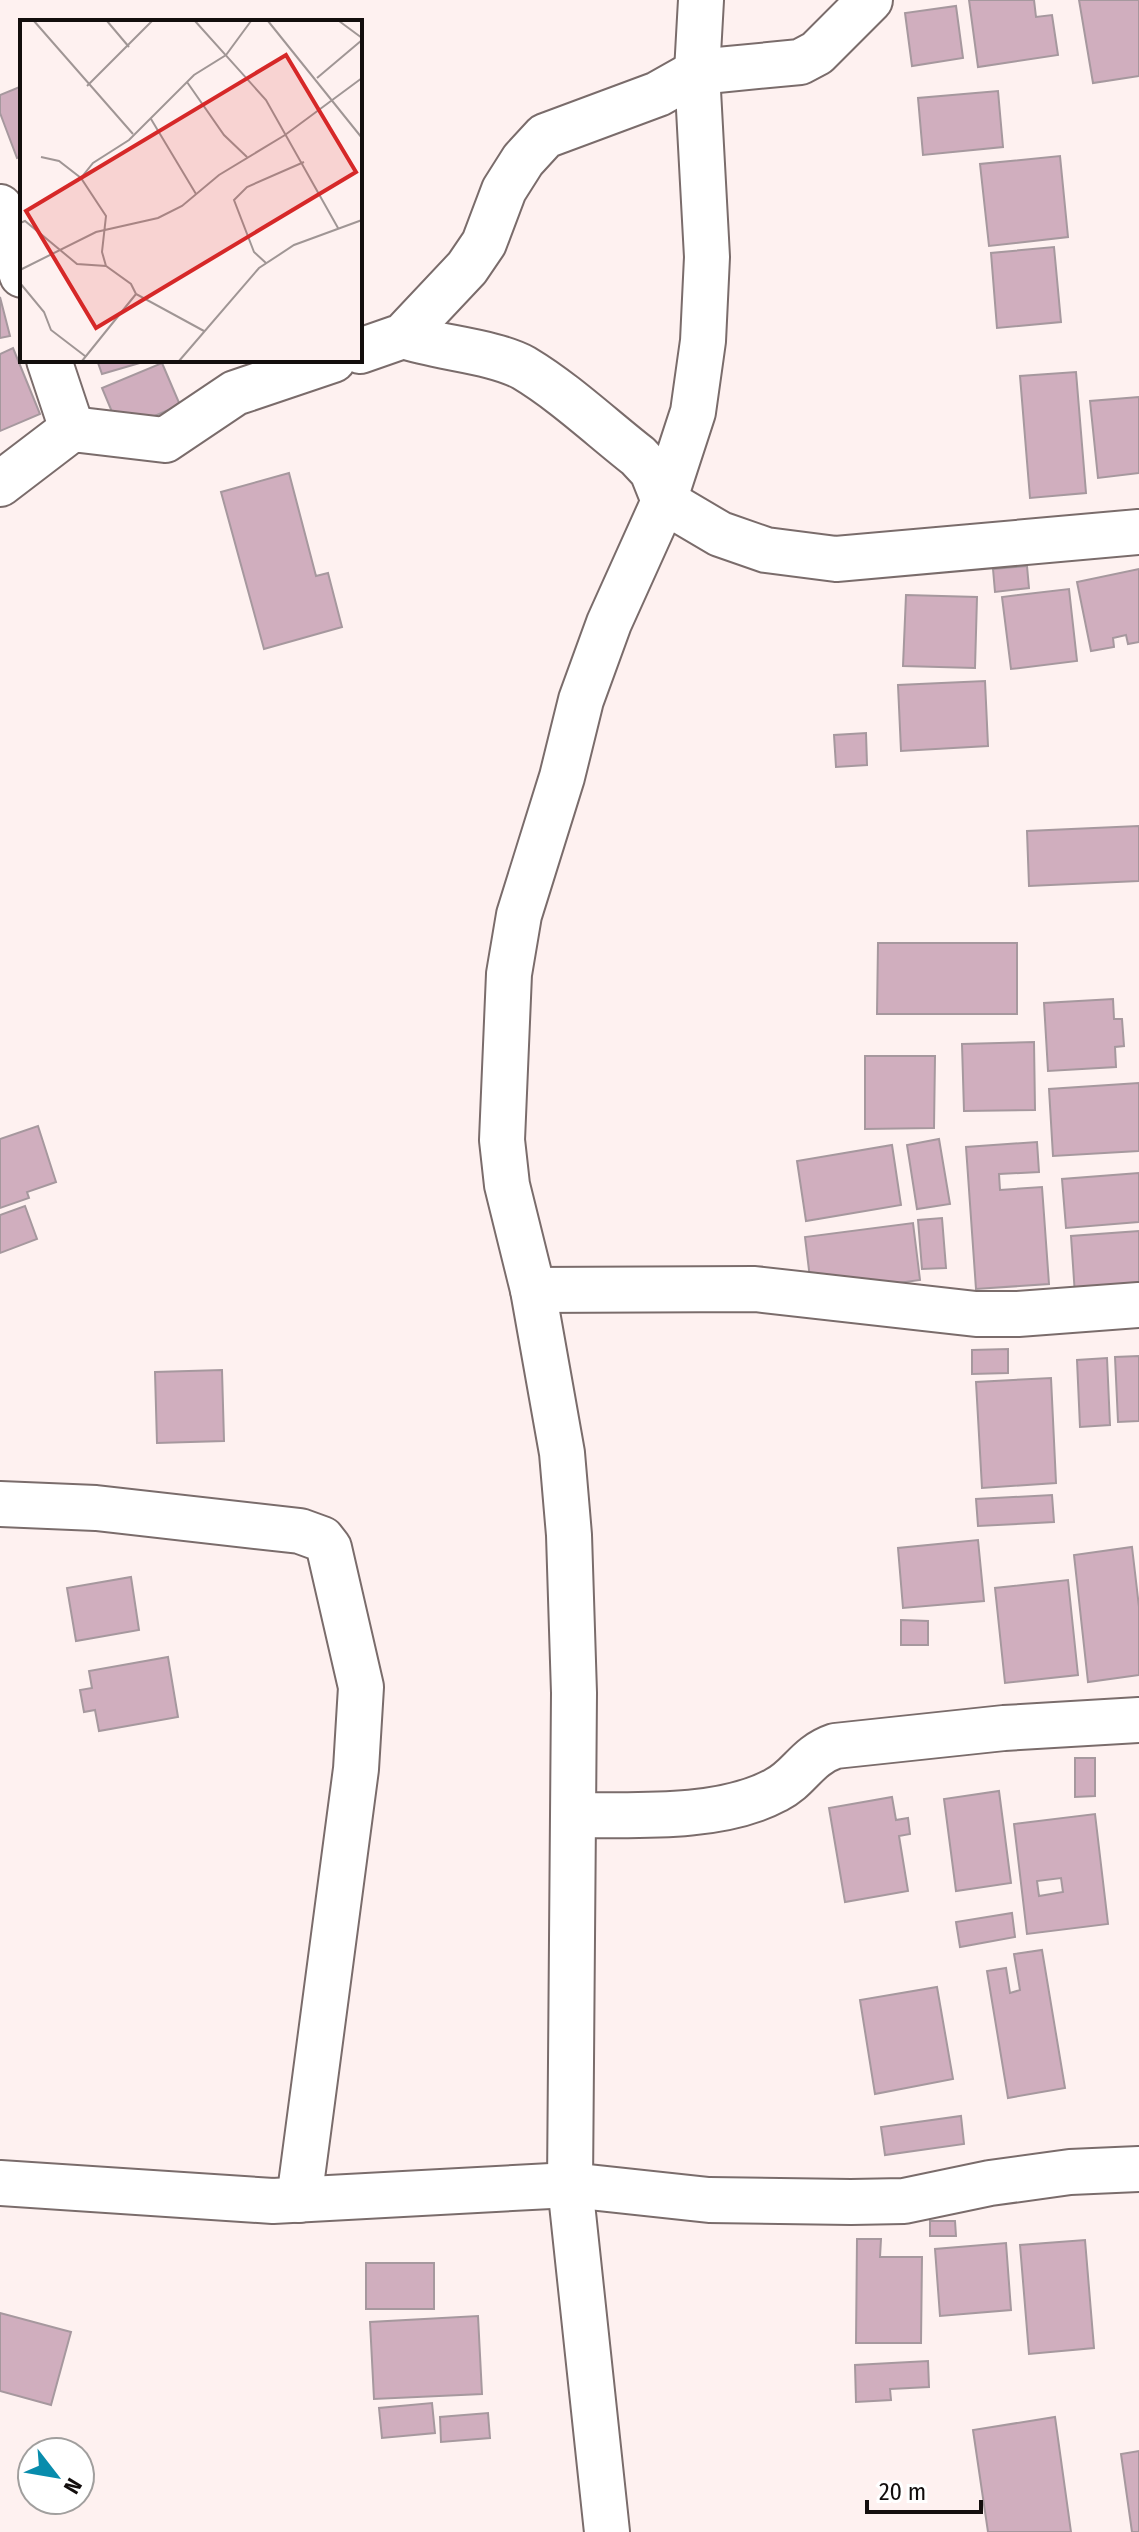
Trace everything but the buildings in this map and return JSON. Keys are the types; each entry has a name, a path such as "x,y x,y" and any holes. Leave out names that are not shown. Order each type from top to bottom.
{"street":[{"path":"607,2532 570,2185 574,1815 569,1535 562,1453 533,1290 507,1185 502,1140 509,974 519,915 562,777 581,700 609,623 664,501 693,412 703,341 707,257 697,72 701,0"},
{"path":"362,350 403,336 467,268 484,243 504,190 523,160 545,136 658,94 697,72 800,62 817,53 870,0"},
{"path":"0,207 20,269"},
{"path":"403,336 435,346 494,356 523,368 638,456 652,471 664,501 720,534 766,550 836,559 1139,532"},
{"path":"50,362 72,429"},
{"path":"0,484 72,429 165,440 235,393 327,362"},
{"path":"533,1290 755,1289 976,1314 1139,1305"},
{"path":"0,1504 96,1508 300,1531 322,1539 329,1548 361,1687 356,1769 299,2200"},
{"path":"574,1815 670,1814 738,1803 778,1790 815,1752 835,1746 1004,1728 1139,1720"},
{"path":"0,2183 273,2201 570,2185 709,2200 851,2202 904,2201 990,2183 1070,2172 1139,2169"}]}
